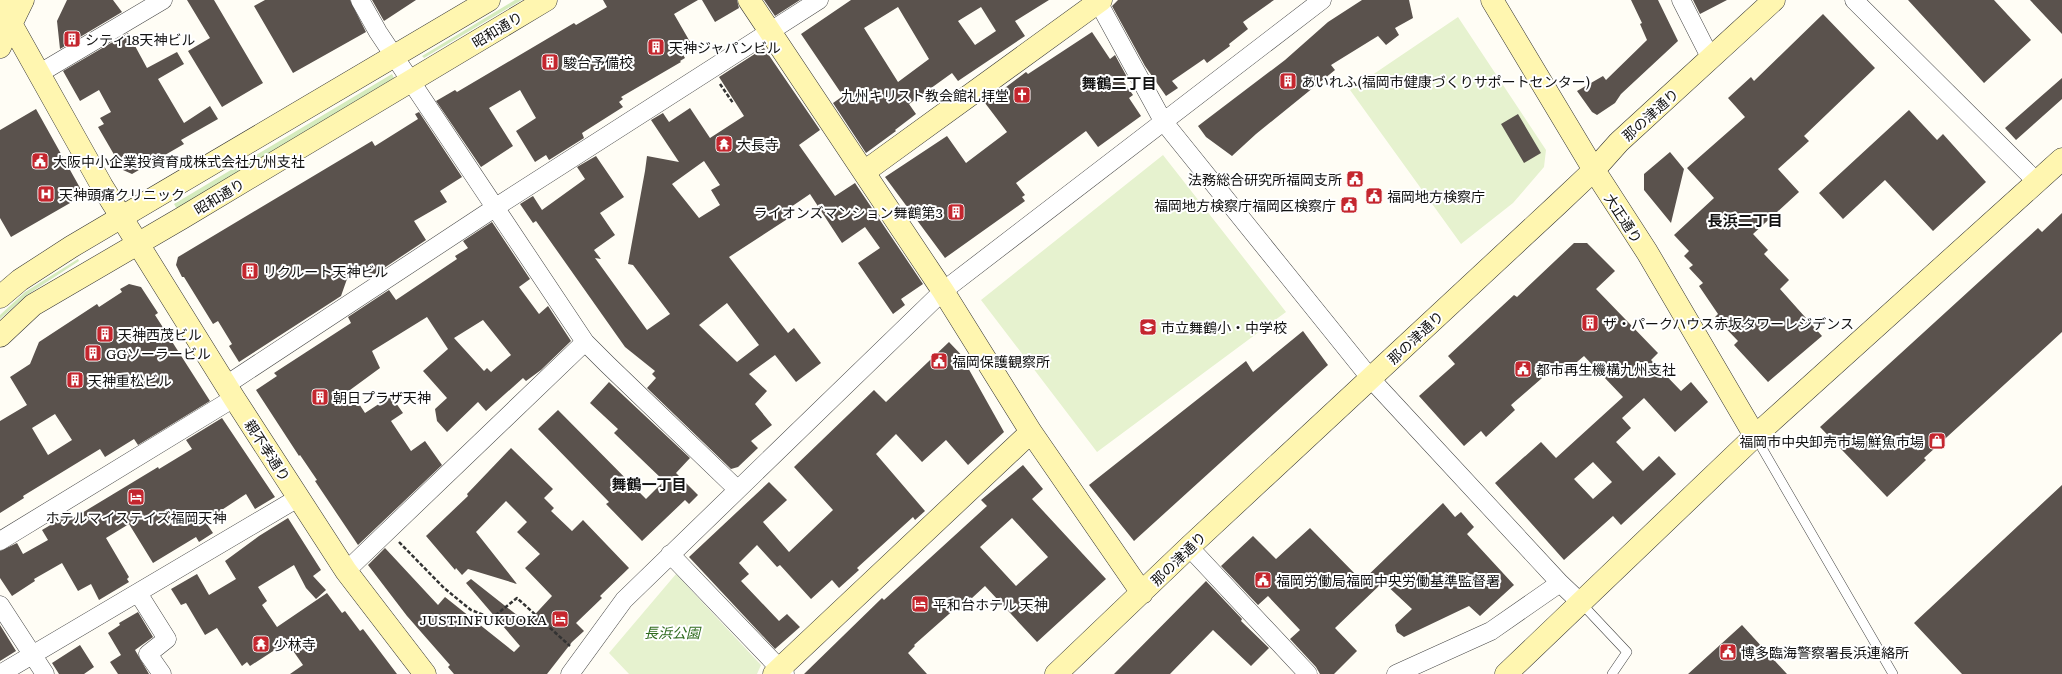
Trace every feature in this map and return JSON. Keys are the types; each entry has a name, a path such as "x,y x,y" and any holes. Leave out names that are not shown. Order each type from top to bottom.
{"street":[{"path":"0,47 23,0"},
{"path":"40,73 163,0"},
{"path":"360,0 378,32 585,342 737,489"},
{"name":"昭和通り","path":"0,297 20,280 122,218 489,0"},
{"name":"昭和通り","path":"0,336 33,305 138,244 546,0"},
{"path":"749,0 768,31 943,291 1031,432 1142,592"},
{"path":"0,541 230,391 496,207 818,0"},
{"path":"570,674 624,600 943,291 1322,0"},
{"name":"大正通り","path":"1492,0 1594,170 1646,252 1755,436"},
{"path":"1681,0 1711,59"},
{"name":"那の津通り","path":"1056,674 1189,547 1594,170 1619,142 1774,0"},
{"path":"1854,0 2037,182"},
{"path":"864,172 1099,1 1163,121 1371,379 1560,583 1580,602"},
{"name":"親不孝通り","path":"0,4 102,186 230,391 346,571 425,674"},
{"path":"1506,674 1755,436 2062,159"},
{"path":"346,571 585,342"},
{"path":"670,554 780,672 1031,432"},
{"path":"0,674 298,498"},
{"path":"1189,547 1308,674"},
{"path":"1396,674 1491,631 1560,583"},
{"path":"138,593 167,639 148,654 162,674"},
{"path":"0,605 45,674"}],"lane":[{"path":"1755,436 1893,674"},
{"path":"1580,602 1627,652 1612,674"}],"path":[{"path":"710,69 733,103"},
{"path":"387,531 444,588 471,610 492,618 517,598 576,652"}],"green space":[{"path":"515,0 522,0 424,58 422,56"},
{"path":"1458,17 1546,150 1544,167 1513,203 1461,244 1350,90"},
{"path":"392,74 394,78 177,209 174,204"},
{"path":"1163,155 1286,312 1097,452 981,300"},
{"path":"78,259 79,261 27,295 0,319 0,315 25,292"},
{"name":"長浜公園","path":"676,574 761,665 757,674 629,674 609,653"}],"building":[{"name":"シティ18天神ビル","path":"67,0 113,0 122,12 60,49 57,21"},
{"path":"187,0 214,0 263,83 222,107 188,51 210,38"},
{"path":"265,0 350,0 366,32 293,73 254,6"},
{"path":"372,0 416,0 384,21"},
{"path":"603,0 698,0 674,14 693,47 682,53 685,58 680,61 681,62 621,97 623,99 619,102 623,107 582,133 584,138 549,160 546,155 535,162 516,131 536,118 520,90 489,108 513,146 481,167 436,101 455,90 457,92 574,23 576,25 607,7"},
{"path":"702,0 737,0 739,8 715,22"},
{"path":"764,0 800,0 775,16"},
{"path":"851,0 1049,0 1015,21 1025,36 958,81 952,73 909,104 916,114 866,153 833,103 843,96 801,34","holes":["898,7 929,59 898,82 864,28","981,7 996,31 975,45 958,21"]},
{"path":"1118,0 1274,0 1243,22 1248,29 1229,44 1230,46 1207,63 1204,59 1172,81 1178,88 1166,96 1145,66 1112,6"},
{"name":"あいれふ(福岡市健康づくりサポートセンター)","path":"1362,0 1409,0 1413,18 1395,28 1399,35 1386,45 1378,36 1331,65 1335,70 1256,134 1232,156 1206,137 1198,126 1285,60 1328,22"},
{"path":"1631,0 1658,0 1678,41 1621,94 1615,103 1597,115 1592,112 1577,91 1603,76 1606,80 1647,40 1640,24 1642,23"},
{"path":"1693,0 1727,0 1700,14"},
{"path":"1908,0 1994,0 2031,40 1984,83"},
{"path":"2030,0 2062,0 2062,34"},
{"path":"1823,14 1875,68 1804,136 1809,141 1778,169 1799,192 1753,234 1768,250 1764,254 1789,280 1780,289 1822,336 1768,382 1734,345 1738,341 1715,317 1718,314 1699,286 1703,283 1689,268 1693,265 1684,256 1689,251 1674,235 1714,198 1687,168 1745,117 1728,98 1751,77 1754,81"},
{"path":"1092,32 1110,59 1115,55 1127,77 1123,81 1133,95 1129,98 1141,116 1098,147 1086,131 1016,183 1025,195 1022,197 1025,201 945,258 885,177 947,136 966,163 1007,132 985,103 1026,72 1028,74"},
{"path":"128,33 147,68 177,52 184,64 158,79 184,123 210,106 218,119 181,140 184,144 132,174 123,170 98,127 104,124 100,118 111,112 99,90 80,101 63,71"},
{"path":"764,48 820,130 799,145 835,196 855,183 923,284 901,299 905,305 893,314 858,263 880,248 865,227 842,243 810,194 788,209 792,216 729,257 788,333 794,328 821,363 796,382 775,355 749,374 767,391 755,404 772,425 751,441 758,448 738,467 731,469 647,388 656,378 652,374 655,371 625,347 536,221 533,223 520,204 533,196 542,210 585,179 577,167 596,156 624,197 600,213 615,235 594,250 601,259 595,258 647,330 670,314 633,265 628,264 647,156 679,162 651,120 663,113 669,122 690,108 710,138 744,116 719,77","holes":["704,161 720,185 711,190 720,205 699,218 672,184","727,303 759,345 737,362 699,325"]},
{"path":"2062,78 2062,99 2016,140 2005,128"},
{"path":"36,109 84,195 11,237 0,218 0,130"},
{"path":"1909,110 1937,140 1943,134 1986,182 1933,231 1885,180 1843,219 1819,193"},
{"path":"419,112 462,177 440,191 447,202 414,221 426,240 375,274 360,271 347,279 341,296 239,362 229,346 232,344 218,321 213,324 184,277 182,277 176,265 178,257 372,141 375,146 418,119 415,114"},
{"path":"1518,114 1541,153 1524,163 1501,124"},
{"path":"1670,152 1684,169 1671,223 1644,190 1644,174"},
{"path":"2062,213 2062,332 1924,458 1926,460 1887,497 1820,427 2038,228 2042,232"},
{"path":"492,222 530,279 519,287 539,314 548,306 571,341 541,370 526,381 523,378 486,411 478,402 447,432 437,421 435,409 447,398 423,371 448,349 427,317 372,351 380,368 350,390 365,413 391,396 403,413 391,421 411,451 425,441 442,465 358,545 315,481 317,480 300,455 299,456 256,390 277,376 274,373 351,323 348,317 389,290 396,300 457,259 455,256 468,248 463,241","holes":["483,320 511,355 491,372 487,368 484,371 454,338"]},
{"path":"1574,243 1587,243 1615,271 1596,289 1658,353 1651,360 1681,391 1691,382 1708,402 1675,432 1644,398 1622,418 1631,428 1616,442 1643,471 1659,456 1676,474 1621,525 1613,516 1564,560 1495,483 1541,442 1556,458 1623,397 1584,356 1564,373 1557,365 1511,405 1515,410 1486,437 1481,431 1464,446 1419,396 1455,364 1448,356 1514,295 1517,297","holes":["1593,462 1612,482 1593,499 1574,479"]},
{"path":"129,284 141,287 158,313 155,315 210,401 138,445 134,439 105,457 100,449 23,496 24,498 0,513 0,421 27,405 10,377 30,364 39,342 97,304 99,307 122,292 120,289","holes":["55,414 72,440 48,455 32,428"]},
{"path":"1303,331 1328,365 1134,541 1089,485 1246,361 1253,372"},
{"path":"949,342 969,363 967,366 1004,432 968,465 946,440 922,462 896,434 876,454 925,511 915,520 913,517 857,568 859,570 839,588 832,580 811,599 780,565 777,567 757,545 739,563 749,574 741,581 779,621 787,614 800,627 775,649 689,557 769,482 787,500 763,522 789,552 833,510 794,467 874,390 886,402"},
{"path":"609,382 690,458 676,473 698,495 689,504 685,500 642,541 606,504 609,502 538,429 558,410 646,499 664,481 614,433 618,429 590,403"},
{"path":"222,418 275,497 255,509 246,494 205,521 213,533 199,542 196,537 153,563 129,524 106,538 129,577 127,579 129,582 99,600 91,584 78,591 62,563 34,579 35,581 12,596 0,578 0,551 17,543 23,554 48,540 42,530 64,517 67,522 158,467 159,469 192,449 186,440"},
{"path":"511,448 553,489 544,498 554,508 551,511 572,531 583,520 629,568 600,596 602,598 576,623 584,631 572,642 547,674 454,674 448,667 450,665 407,616 368,565 385,548 438,605 445,597 514,652 520,646 466,583 471,579 527,623 552,596 525,568 540,554 517,532 527,522 506,501 476,532 517,584 468,569 462,575 456,568 455,570 426,536 468,496 467,494"},
{"path":"1023,465 1043,489 1032,499 1106,579 1037,642 985,586 959,610 957,607 914,645 915,646 908,653 927,674 804,674 882,598 884,600 987,506 981,500","holes":["1012,518 1048,557 1016,586 980,547"]},
{"path":"2062,485 2062,674 1962,674 1914,623"},
{"path":"1443,503 1455,517 1461,512 1474,527 1467,534 1514,585 1480,616 1469,606 1404,637 1397,632 1395,625 1412,609 1383,582 1335,628 1357,651 1334,674 1320,674 1316,667 1290,639 1300,630 1268,596 1258,605 1221,566 1253,536 1276,559 1310,528 1362,581"},
{"path":"288,518 321,570 313,576 326,590 316,599 306,588 294,565 258,587 267,601 262,605 277,627 327,593 342,613 345,611 360,631 363,629 397,674 290,674 303,665 287,642 250,666 247,662 242,666 217,628 205,635 186,603 181,605 171,589 197,574 209,595 236,579 225,561 259,536"},
{"path":"1206,581 1242,619 1241,621 1269,648 1251,666 1213,630 1170,674 1114,674"},
{"path":"138,612 153,637 135,650 149,674 118,674 110,662 121,655 108,633 120,625 119,623"},
{"path":"0,625 16,651 0,661"},
{"path":"1742,625 1787,674 1688,674"},
{"path":"80,645 94,667 84,674 59,674 52,663"}],"place":[{"name":"シティ18天神ビル","path":"72,39"},
{"name":"天神ジャパンビル","path":"656,47"},
{"name":"駿台予備校","path":"550,62"},
{"name":"あいれふ(福岡市健康づくりサポートセンター)","path":"1288,81"},
{"name":"九州キリスト教会館礼拝堂","path":"1022,95"},
{"name":"大長寺","path":"724,144"},
{"name":"大阪中小企業投資育成株式会社九州支社","path":"40,161"},
{"name":"法務総合研究所福岡支所","path":"1355,179"},
{"name":"天神頭痛クリニック","path":"46,194"},
{"name":"福岡地方検察庁","path":"1374,196"},
{"name":"福岡地方検察庁福岡区検察庁","path":"1349,205"},
{"name":"ライオンズマンション舞鶴第3","path":"956,212"},
{"name":"リクルート天神ビル","path":"250,271"},
{"name":"ザ・パークハウス赤坂タワーレジデンス","path":"1590,323"},
{"name":"市立舞鶴小・中学校","path":"1148,327"},
{"name":"天神西茂ビル","path":"105,334"},
{"name":"GGソーラービル","path":"93,353"},
{"name":"福岡保護観察所","path":"939,361"},
{"name":"都市再生機構九州支社","path":"1523,369"},
{"name":"天神重松ビル","path":"75,380"},
{"name":"朝日プラザ天神","path":"320,397"},
{"name":"福岡市中央卸売市場 鮮魚市場","path":"1937,441"},
{"name":"ホテルマイステイズ福岡天神","path":"136,497"},
{"name":"福岡労働局福岡中央労働基準監督署","path":"1263,580"},
{"name":"平和台ホテル 天神","path":"920,604"},
{"name":"JUSTINFUKUOKA","path":"560,619"},
{"name":"少林寺","path":"261,644"},
{"name":"博多臨海警察署長浜連絡所","path":"1728,652"}],"district":[{"name":"舞鶴二丁目","path":"1119,82"},
{"name":"長浜二丁目","path":"1745,219"},
{"name":"舞鶴一丁目","path":"649,483"}]}
